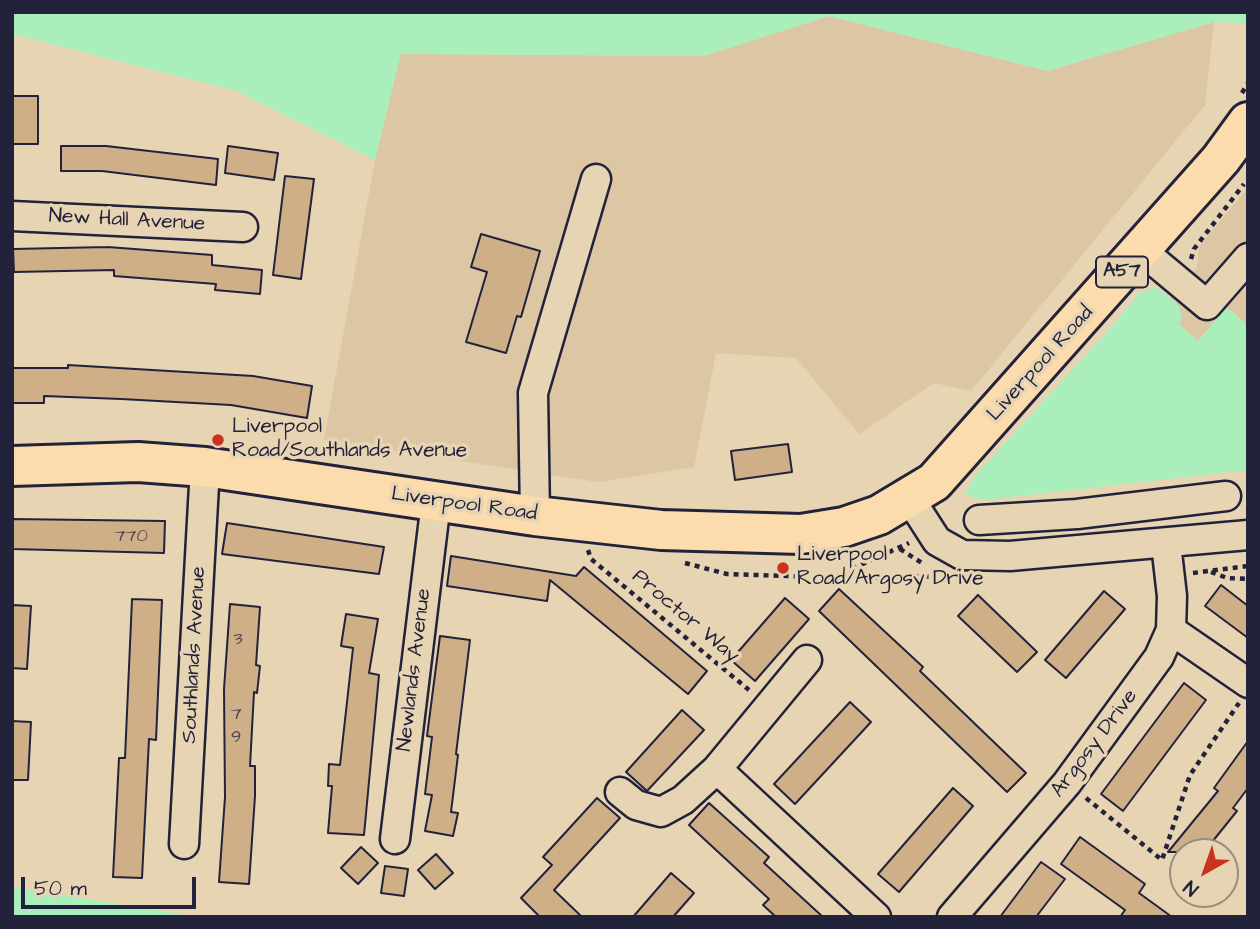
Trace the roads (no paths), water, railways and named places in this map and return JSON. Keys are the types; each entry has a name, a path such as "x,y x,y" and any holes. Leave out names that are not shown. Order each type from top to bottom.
{"highway":[{"name":"Liverpool Road","path":"12,467 138,462 205,467 536,516 661,530 801,534 844,527 879,515 910,499 942,474 1141,250 1241,154 1244,108"}],"street":[{"path":"536,516 533,393 596,179"},
{"name":"New Hall Avenue","path":"12,216 243,227"},
{"path":"1141,250 1207,305 1244,271"},
{"name":"Southlands Avenue","path":"184,844 205,467"},
{"path":"978,520 1077,514 1226,496"},
{"path":"910,499 937,541 962,555 1010,556 1248,535"},
{"name":"Newlands Avenue","path":"395,839 436,502"},
{"name":"Argosy Drive","path":"961,914 1067,783 1159,657 1171,630 1172,596 1166,544"},
{"path":"1171,630 1244,692"},
{"path":"620,792 636,805 661,812 683,800 716,769 807,660"},
{"path":"716,769 876,917"}],"place":[{"name":"Liverpool Road/Southlands Avenue","path":"218,440"},
{"name":"Liverpool Road/Argosy Drive","path":"783,568"}]}
